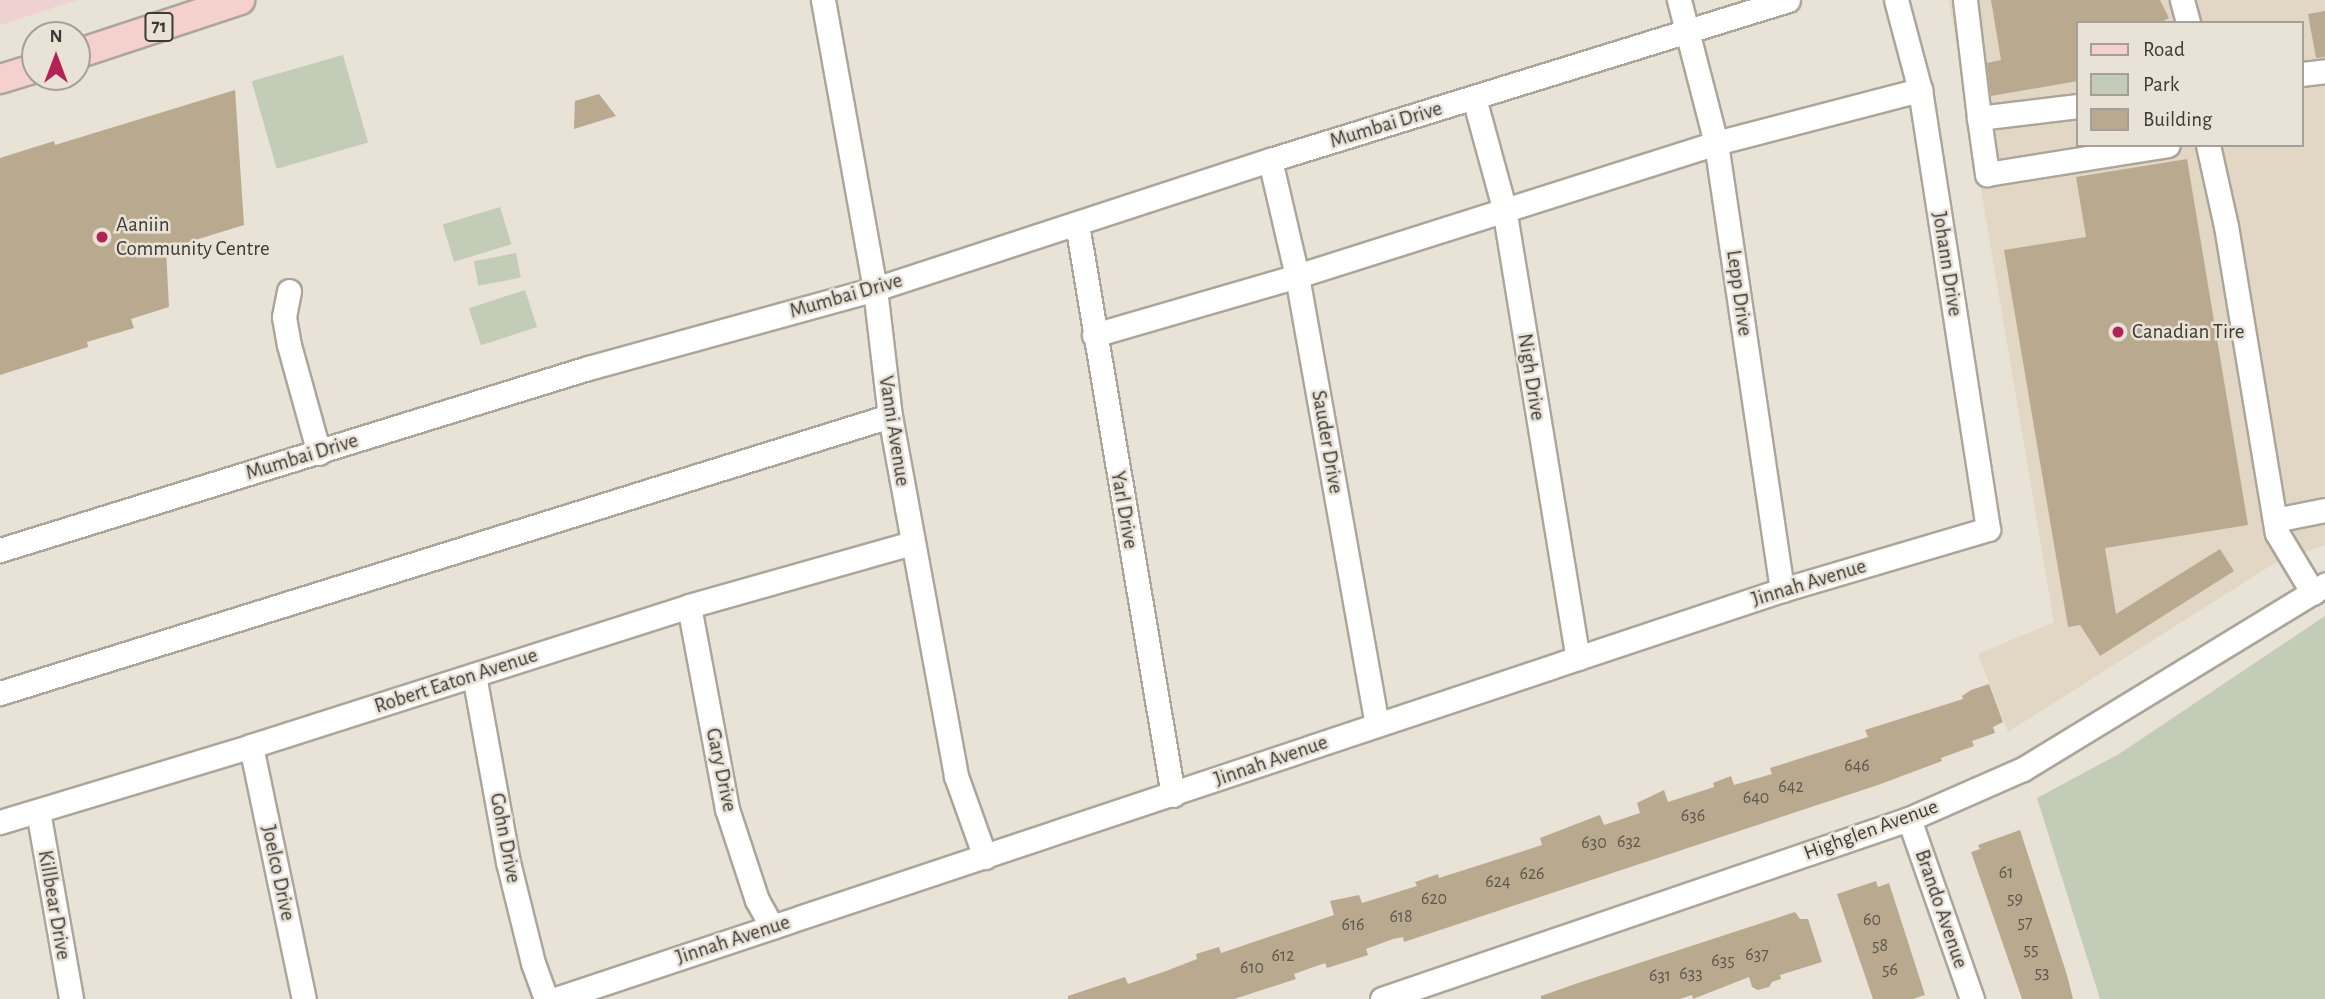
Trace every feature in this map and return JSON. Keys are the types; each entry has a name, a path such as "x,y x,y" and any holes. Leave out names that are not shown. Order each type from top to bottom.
{"main road":[{"name":"71","path":"91,49 240,0"},
{"path":"0,79 21,72"}],"street":[{"name":"Vanni Avenue","path":"823,0 875,289 890,416 956,776 985,857"},
{"name":"Lepp Drive","path":"1679,0 1716,143 1782,590"},
{"path":"1687,30 1788,0"},
{"name":"Johann Drive","path":"1896,0 1920,90 1988,529"},
{"path":"1965,0 1987,174 2156,147"},
{"path":"2182,0 2187,21"},
{"name":"Mumbai Drive","path":"0,550 588,368 875,289 1270,160 1474,99 1687,30"},
{"path":"2304,74 2325,71"},
{"path":"1094,335 1297,276 1504,208 1716,143 1920,90"},
{"name":"Nigh Drive","path":"1474,99 1504,208 1577,657"},
{"path":"1979,118 2076,106"},
{"path":"2208,147 2226,226 2277,533 2319,589"},
{"name":"Sauder Drive","path":"1270,160 1297,276 1377,724"},
{"name":"Yarl Drive","path":"1077,224 1173,795"},
{"path":"289,291 284,317 319,453"},
{"path":"0,693 890,416"},
{"path":"2275,520 2325,510"},
{"name":"Jinnah Avenue","path":"556,999 1173,795 1577,657 1782,590 1988,529"},
{"name":"Robert Eaton Avenue","path":"0,822 251,746 689,606 912,543"},
{"name":"Highglen Avenue","path":"1382,999 1909,819 2023,769 2319,589"},
{"name":"Gary Drive","path":"689,606 727,809 757,900 772,927"},
{"name":"Gohn Drive","path":"474,675 508,862 533,963 546,999"},
{"name":"Joelco Drive","path":"251,746 304,999"},
{"name":"Killbear Drive","path":"38,811 71,999"},
{"name":"Brando Avenue","path":"1909,819 1972,999"}],"shaded area":[{"path":"0,0 78,0 0,25"},
{"path":"1949,0 2325,0 2325,545 2278,561 2008,732 1978,654 2054,622"}],"green space":[{"path":"343,55 368,142 277,169 252,81"},
{"path":"500,207 511,244 454,262 443,225"},
{"path":"516,253 521,278 479,286 474,261"},
{"path":"525,290 537,327 481,345 469,308"},
{"path":"2325,616 2325,999 2100,999 2037,798 2119,754"}],"building":[{"path":"1991,0 2160,0 2169,18 2164,21 2076,21 2076,81 1991,96 1987,63 2001,60"},
{"path":"2325,11 2325,57 2316,58 2308,14"},
{"name":"Aaniin Community Centre","path":"235,90 244,225 166,249 169,307 131,319 134,328 87,342 88,347 0,375 0,158 54,141 55,145"},
{"path":"599,94 616,116 574,129 575,101"},
{"name":"Canadian Tire","path":"2187,159 2248,525 2105,548 2116,614 2220,549 2234,571 2100,656 2080,625 2068,627 2004,250 2086,237 2076,177"},
{"path":"1989,684 2003,722 1993,727 1995,733 1972,741 1974,746 1941,758 1942,761 1878,785 1404,942 1403,937 1393,939 1366,949 1368,955 1327,968 1325,963 1294,974 1296,979 1234,999 1068,999 1068,996 1125,977 1128,984 1166,971 1197,959 1196,954 1219,947 1221,953 1334,915 1330,901 1359,895 1362,903 1417,886 1415,882 1438,874 1439,878 1542,845 1540,838 1600,815 1604,825 1640,813 1637,803 1664,790 1668,802 1714,787 1713,783 1731,776 1734,785 1772,774 1770,768 1868,737 1865,730 1963,699 1962,696 1971,690"},
{"path":"2020,830 2073,999 2022,999 1971,852 1980,849 1978,845"},
{"path":"1876,881 1878,887 1889,883 1925,995 1913,999 1873,999 1837,894"},
{"path":"1795,912 1800,919 1808,919 1822,962 1780,975 1781,979 1772,982 1769,987 1758,990 1752,987 1749,977 1693,999 1692,995 1680,999 1541,999 1541,996 1581,982"}],"place":[{"name":"Aaniin Community Centre","path":"102,237"},
{"name":"Canadian Tire","path":"2118,332"}]}
